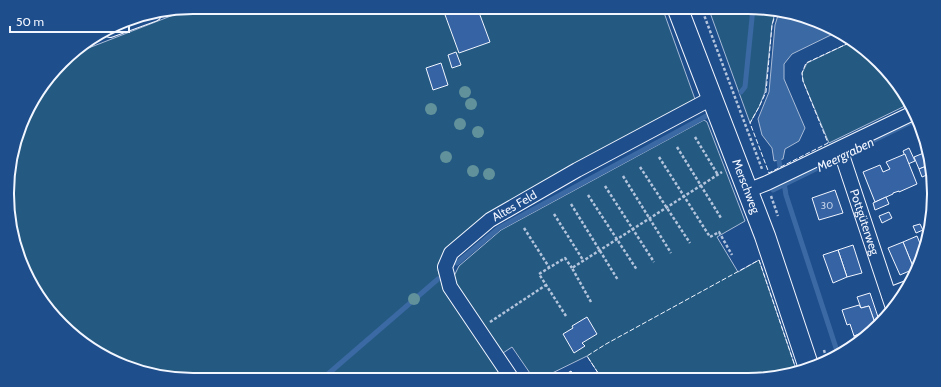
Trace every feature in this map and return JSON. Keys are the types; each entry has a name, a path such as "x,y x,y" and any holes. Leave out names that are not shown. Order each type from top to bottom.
{"street":[{"name":"Merschweg","path":"680,14 765,236 807,362"},
{"name":"Altes Feld","path":"508,373 450,286 445,267 451,253 490,220 712,98"},
{"path":"747,191 767,184 909,115"},
{"name":"Pottgüterweg","path":"840,149 891,302"}],"path":[{"path":"695,137 718,175"},
{"path":"677,147 721,218"},
{"path":"659,156 710,237 719,232 732,255"},
{"path":"640,167 690,243"},
{"path":"572,268 723,171"},
{"path":"623,176 671,253"},
{"path":"605,186 654,262"},
{"path":"588,195 637,270"},
{"path":"571,204 618,280"},
{"path":"554,214 583,260"},
{"path":"524,228 549,267"},
{"path":"566,316 539,274 549,267 565,258 590,302"},
{"path":"478,329 546,285"}],"shaded area":[{"path":"182,14 665,14 696,102 446,251 438,270 444,291 500,373 182,373 158,370 125,359 104,349 84,336 59,312 44,293 28,262 20,240 14,205 14,182 20,147 28,125 44,94 59,75 88,48 172,16"},
{"path":"711,14 759,14 774,16 765,92 750,123"},
{"path":"778,17 783,17 816,28 831,35 792,54 784,64 784,79 805,128 799,141 785,149 783,159 774,161 772,148 762,135 758,119 769,92 775,25"},
{"path":"847,44 857,51 882,75 890,84 904,106 829,143 803,81 802,73 807,63"},
{"path":"704,120 707,122 745,221 717,237 738,272 759,260 795,367 783,370 759,373 598,373 587,356 552,373 530,373 512,347 500,355 454,286 453,278 459,266 501,230"}],"building":[{"path":"445,14 480,14 490,42 459,53"},
{"path":"456,52 461,65 452,68 448,55"},
{"path":"441,63 448,85 433,90 426,68"},
{"path":"909,148 915,161 908,164 903,151"},
{"path":"923,153 925,167 919,169 914,157"},
{"path":"905,154 917,184 875,202 863,172 880,165 883,172 890,169 886,162"},
{"path":"925,167 926,175 922,177 919,169"},
{"path":"835,190 843,213 819,220 812,198"},
{"path":"886,197 889,204 875,210 873,203"},
{"path":"889,212 892,218 882,223 879,216"},
{"path":"920,224 923,230 916,233 913,226"},
{"path":"917,236 920,243 912,264 903,242"},
{"path":"903,242 912,264 909,271 900,275 888,248"},
{"path":"853,245 862,273 847,277 838,250"},
{"path":"838,250 847,277 833,283 823,255"},
{"path":"870,293 878,316 874,320 869,306 861,308 857,297"},
{"path":"859,305 861,308 869,306 874,320 859,334 854,336 850,324 847,325 842,310"},
{"path":"587,317 597,334 582,343 585,346 574,353 563,334 573,328 572,326"}],"waterway":[{"path":"741,92 745,87 752,14"},
{"path":"457,263 499,228 710,114"},
{"name":"Meergraben","path":"773,190 912,122"},
{"path":"778,153 780,167"},
{"path":"784,183 786,195 836,349"},
{"path":"329,373 438,279"}],"fence":[{"path":"775,16 772,25 766,92 750,123 769,173 828,143 803,81 802,73 806,63 847,44"},
{"path":"598,373 587,356 606,344 759,260 795,367"}]}
